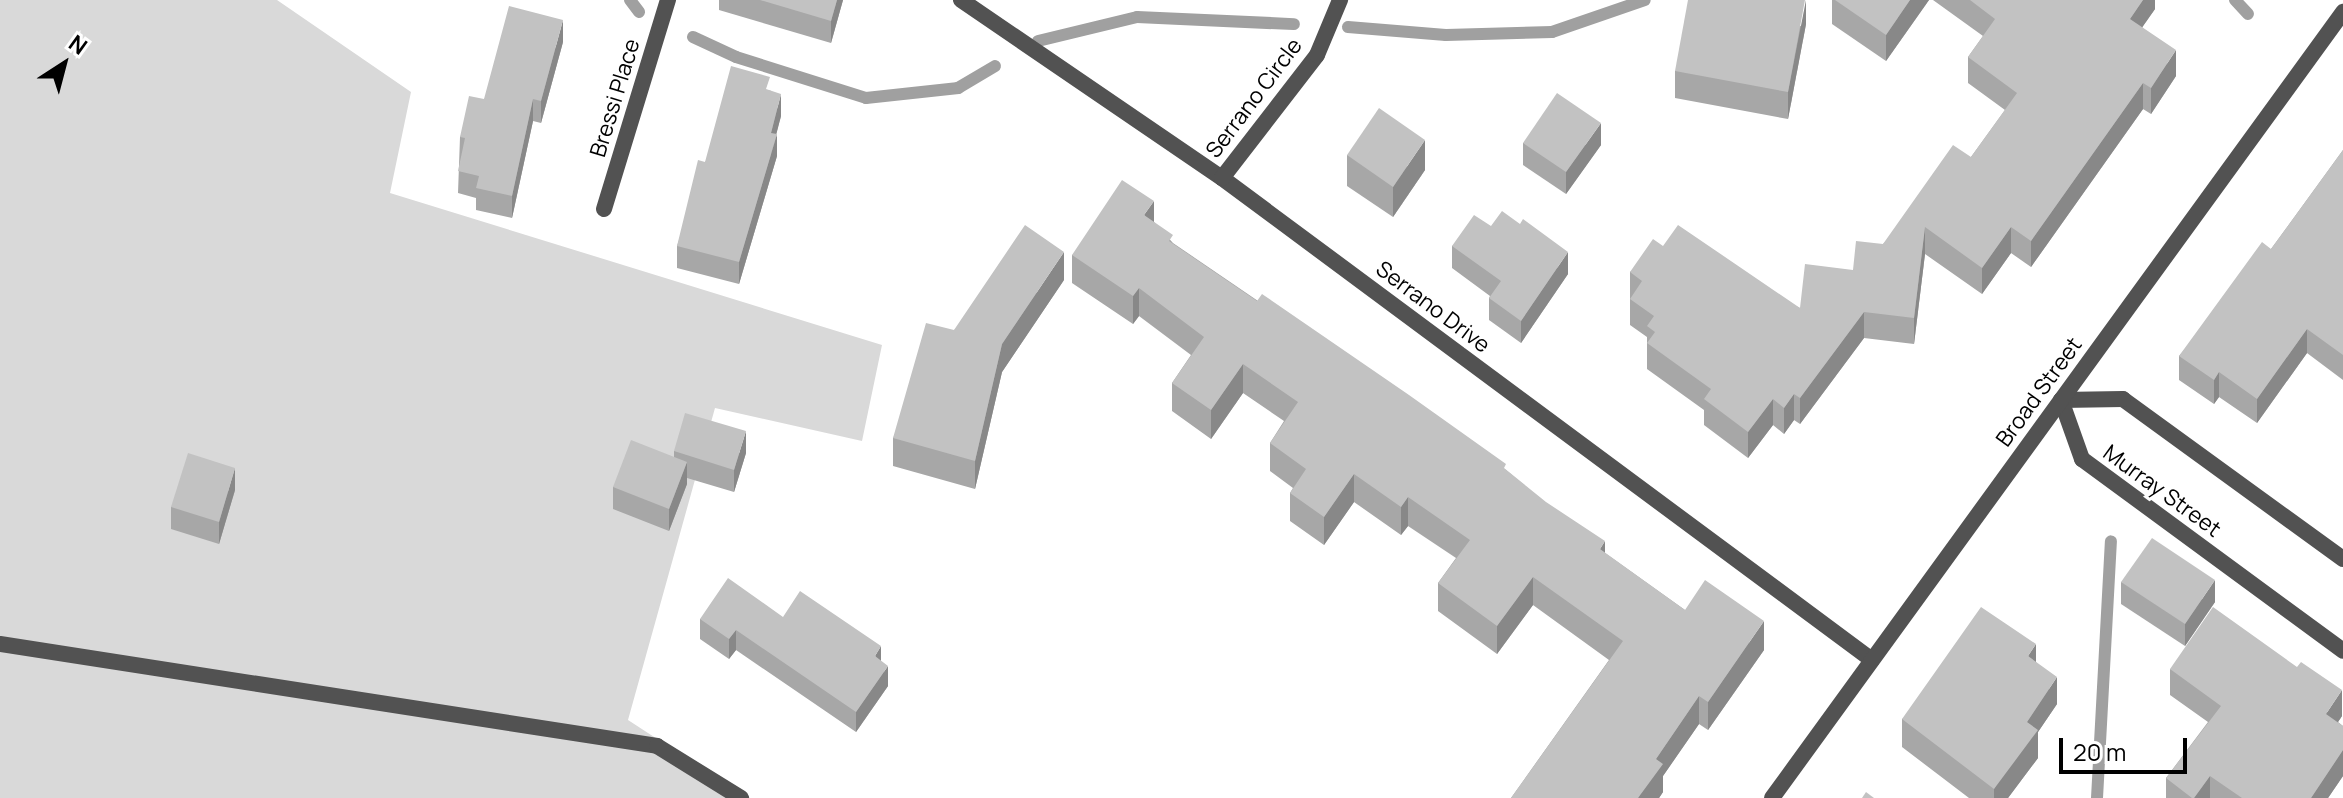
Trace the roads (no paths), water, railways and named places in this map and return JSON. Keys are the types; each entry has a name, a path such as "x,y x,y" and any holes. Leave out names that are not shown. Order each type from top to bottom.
{"street":[{"name":"Bressi Place","path":"604,209 668,0"},
{"name":"Serrano Drive","path":"961,0 1222,178 1872,660"},
{"name":"Serrano Circle","path":"1222,178 1317,55 1340,0"},
{"name":"Broad Street","path":"1772,798 2343,12"},
{"path":"2061,400 2123,399 2343,559"},
{"name":"Murray Street","path":"2061,400 2082,459 2343,651"},
{"path":"0,644 657,746 741,798"}],"waterway":[{"path":"630,0 639,12"},
{"path":"1348,27 1446,35 1552,32 1645,0"},
{"path":"2235,0 2248,14"},
{"path":"1038,41 1137,17 1294,24"},
{"path":"693,37 736,57 866,98 958,88 995,66"},
{"path":"2097,798 2111,541"}]}
